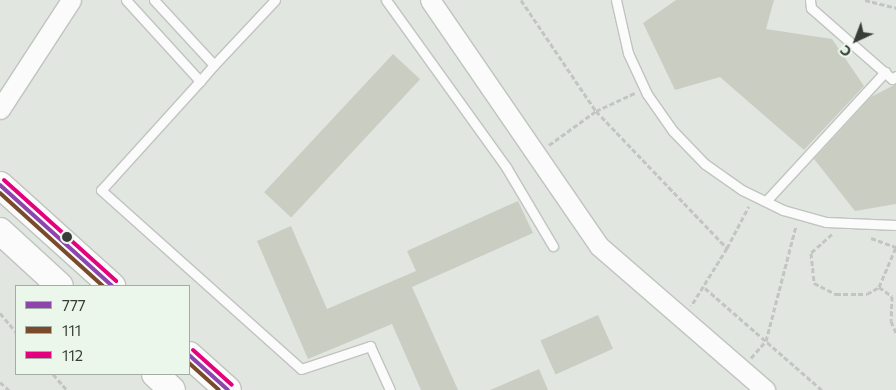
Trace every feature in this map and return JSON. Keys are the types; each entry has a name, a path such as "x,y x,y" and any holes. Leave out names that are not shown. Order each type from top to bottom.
{"main road":[{"path":"0,185 111,285"},
{"path":"0,231 59,285"},
{"path":"190,356 228,390"},
{"path":"156,375 172,390"}],"street":[{"path":"1,104 71,0"},
{"path":"430,0 599,246 766,390"}],"lane":[{"path":"126,0 200,81"},
{"path":"154,0 214,66"},
{"path":"274,0 101,190 300,368 370,346 390,390"},
{"path":"386,0 506,167 552,246"},
{"path":"607,0 616,5 628,53 645,89 673,131 705,164 754,196 799,214 826,222 896,225"},
{"path":"810,0 811,8 892,79 896,76"},
{"path":"766,202 885,72"}],"path":[{"path":"521,0 596,111 727,248"},
{"path":"865,0 896,8"},
{"path":"536,154 596,111 645,89"},
{"path":"681,318 705,288 754,196"},
{"path":"740,369 766,341 799,214"},
{"path":"837,230 811,253 814,283 836,294 867,294 879,287 896,247 864,236"},
{"path":"879,287 894,295 891,322 896,333"},
{"path":"705,288 822,390"},
{"path":"0,313 15,331"},
{"path":"54,375 68,390"},
{"path":"0,382 9,390"}],"building":[{"path":"676,0 774,0 766,29 832,39 864,86 804,150 720,77 675,90 643,23"},
{"path":"393,54 420,79 291,217 264,192"},
{"path":"896,84 896,204 855,211 814,159 871,97"},
{"path":"518,201 533,233 412,287 458,390 421,390 392,324 308,359 257,241 291,226 327,309 416,271 407,251"},
{"path":"598,315 613,349 555,374 540,341"},
{"path":"539,369 548,390 490,390"}],"transit line":[{"name":"112","path":"4,180 116,281"},
{"name":"777","path":"0,185 111,285"},
{"name":"111","path":"0,193 102,285"},
{"name":"112","path":"193,350 232,385"},
{"name":"777","path":"190,356 228,390"},
{"name":"111","path":"190,364 219,390"}]}
